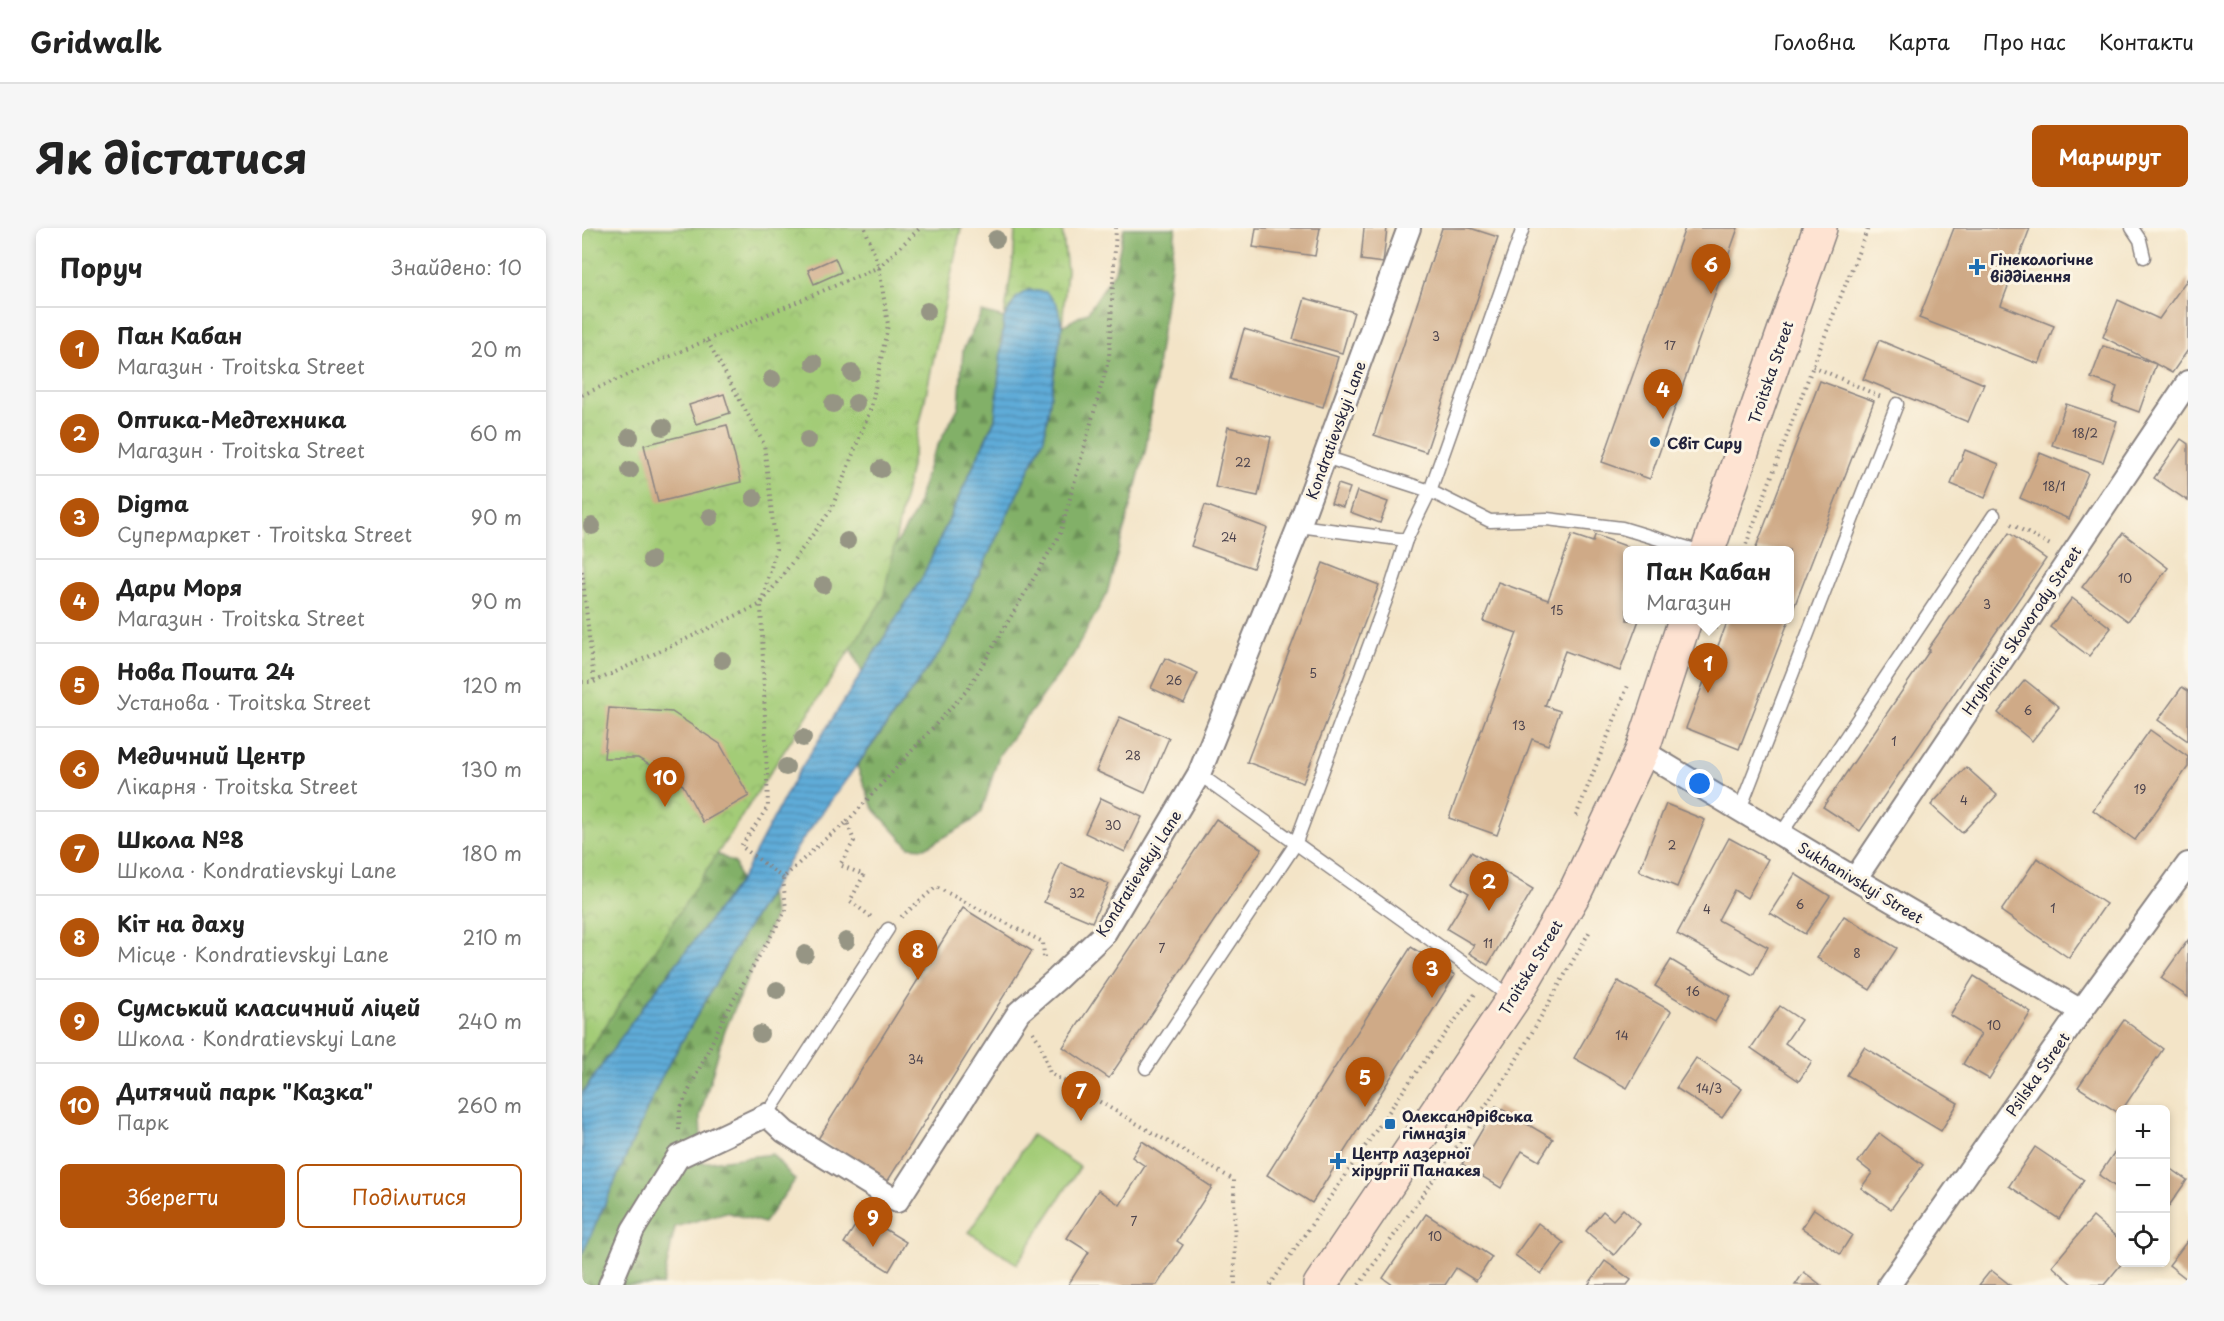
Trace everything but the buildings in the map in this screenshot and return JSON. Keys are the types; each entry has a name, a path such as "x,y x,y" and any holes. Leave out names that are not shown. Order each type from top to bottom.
{"main road":[{"name":"Troitska Street","path":"1709,546 1820,228"},
{"name":"Troitska Street","path":"1320,1285 1513,999 1575,892 1642,751 1684,624"}],"street":[{"name":"Kondratievskyi Lane","path":"767,1115 785,1132 897,1201 1019,1012 1104,934 1199,774 1299,526 1409,228"},
{"name":"Hryhoriia Skovorody Street","path":"1855,879 2188,382"},
{"name":"Sukhanivskyi Street","path":"1642,751 1855,879 2082,1011"},
{"name":"Psilska Street","path":"1889,1285 2188,864"},
{"path":"610,1285 633,1230 678,1158 767,1115"}],"lane":[{"path":"1146,1068 1295,844 1392,584 1406,540 1430,490 1523,228"},
{"path":"2132,228 2140,240 2144,256"},
{"path":"1740,809 1897,404"},
{"path":"1325,457 1430,490 1490,521 1547,519 1622,528 1682,546"},
{"path":"1781,834 1994,514"},
{"path":"1299,526 1406,540"},
{"path":"1199,774 1513,999"},
{"path":"767,1115 888,929"}],"path":[{"path":"582,682 594,682 760,604 831,510 872,408 888,325 879,267 866,228"},
{"path":"582,395 879,267 920,228"},
{"path":"783,878 847,822 968,689 1060,534 1109,358 1116,228"},
{"path":"1746,546 1868,228"},
{"path":"678,1158 680,1109 726,1012 786,910 783,878 741,846 768,807 760,604 776,549 764,444 707,340"},
{"path":"1813,366 1897,404"},
{"path":"1994,514 2071,556"},
{"path":"582,571 584,610 594,682"},
{"path":"1576,816 1629,683"},
{"path":"847,822 854,841 840,865 864,876 850,901 888,929 936,887 1043,942 1045,968 1057,979"},
{"path":"1270,1285 1412,1078 1485,980"},
{"path":"1019,1012 1040,1043 1050,1073 1234,1180 1235,1285"}],"green space":[{"path":"582,228 961,228 883,599 582,1062"},
{"path":"1015,228 1062,228 1067,270 1062,326 1056,304 1049,296 1037,291 1028,290 1017,297 1004,318 1014,254"},
{"path":"1124,228 1176,228 1146,448 1107,593 1073,655 999,755 982,811 971,822 925,848 909,847 873,808 857,766 945,645 1044,438 1062,326 1088,312 1115,271"},
{"path":"982,312 1004,318 995,418 922,578 862,672 846,639 876,577 915,513 931,458 959,406 963,350"},
{"path":"709,850 735,863 740,881 639,1012 582,1094 582,1040"},
{"path":"769,894 775,915 724,1033 700,1116 702,1163 772,1154 795,1180 764,1223 726,1212 675,1227 663,1285 582,1285 582,1255 661,1078"},
{"path":"1032,1135 1080,1167 1017,1264 969,1232"}],"water":[{"path":"1028,290 1046,292 1057,304 1062,326 1044,438 945,645 802,840 743,935 661,1078 582,1255 582,1094 639,1012 740,881 796,776 922,578 995,419 1004,318 1017,297"}],"place":[{"name":"Гінекологічне відділення","path":"1977,267"},
{"name":"Медичний Центр","path":"1711,294"},
{"name":"Дари Моря","path":"1663,419"},
{"name":"Світ Сиру","path":"1655,442"},
{"name":"Пан Кабан","path":"1708,693"},
{"name":"Дитячий парк \"Казка\"","path":"665,807"},
{"name":"Оптика-Медтехника","path":"1489,911"},
{"name":"Кіт на даху","path":"918,980"},
{"name":"Digma","path":"1432,998"},
{"name":"Нова Пошта 24","path":"1365,1107"},
{"name":"Школа №8","path":"1081,1121"},
{"name":"Олександрівська гімназія","path":"1390,1124"},
{"name":"Центр лазерної хірургії Панакея","path":"1338,1161"},
{"name":"Сумський класичний ліцей","path":"873,1247"}]}
